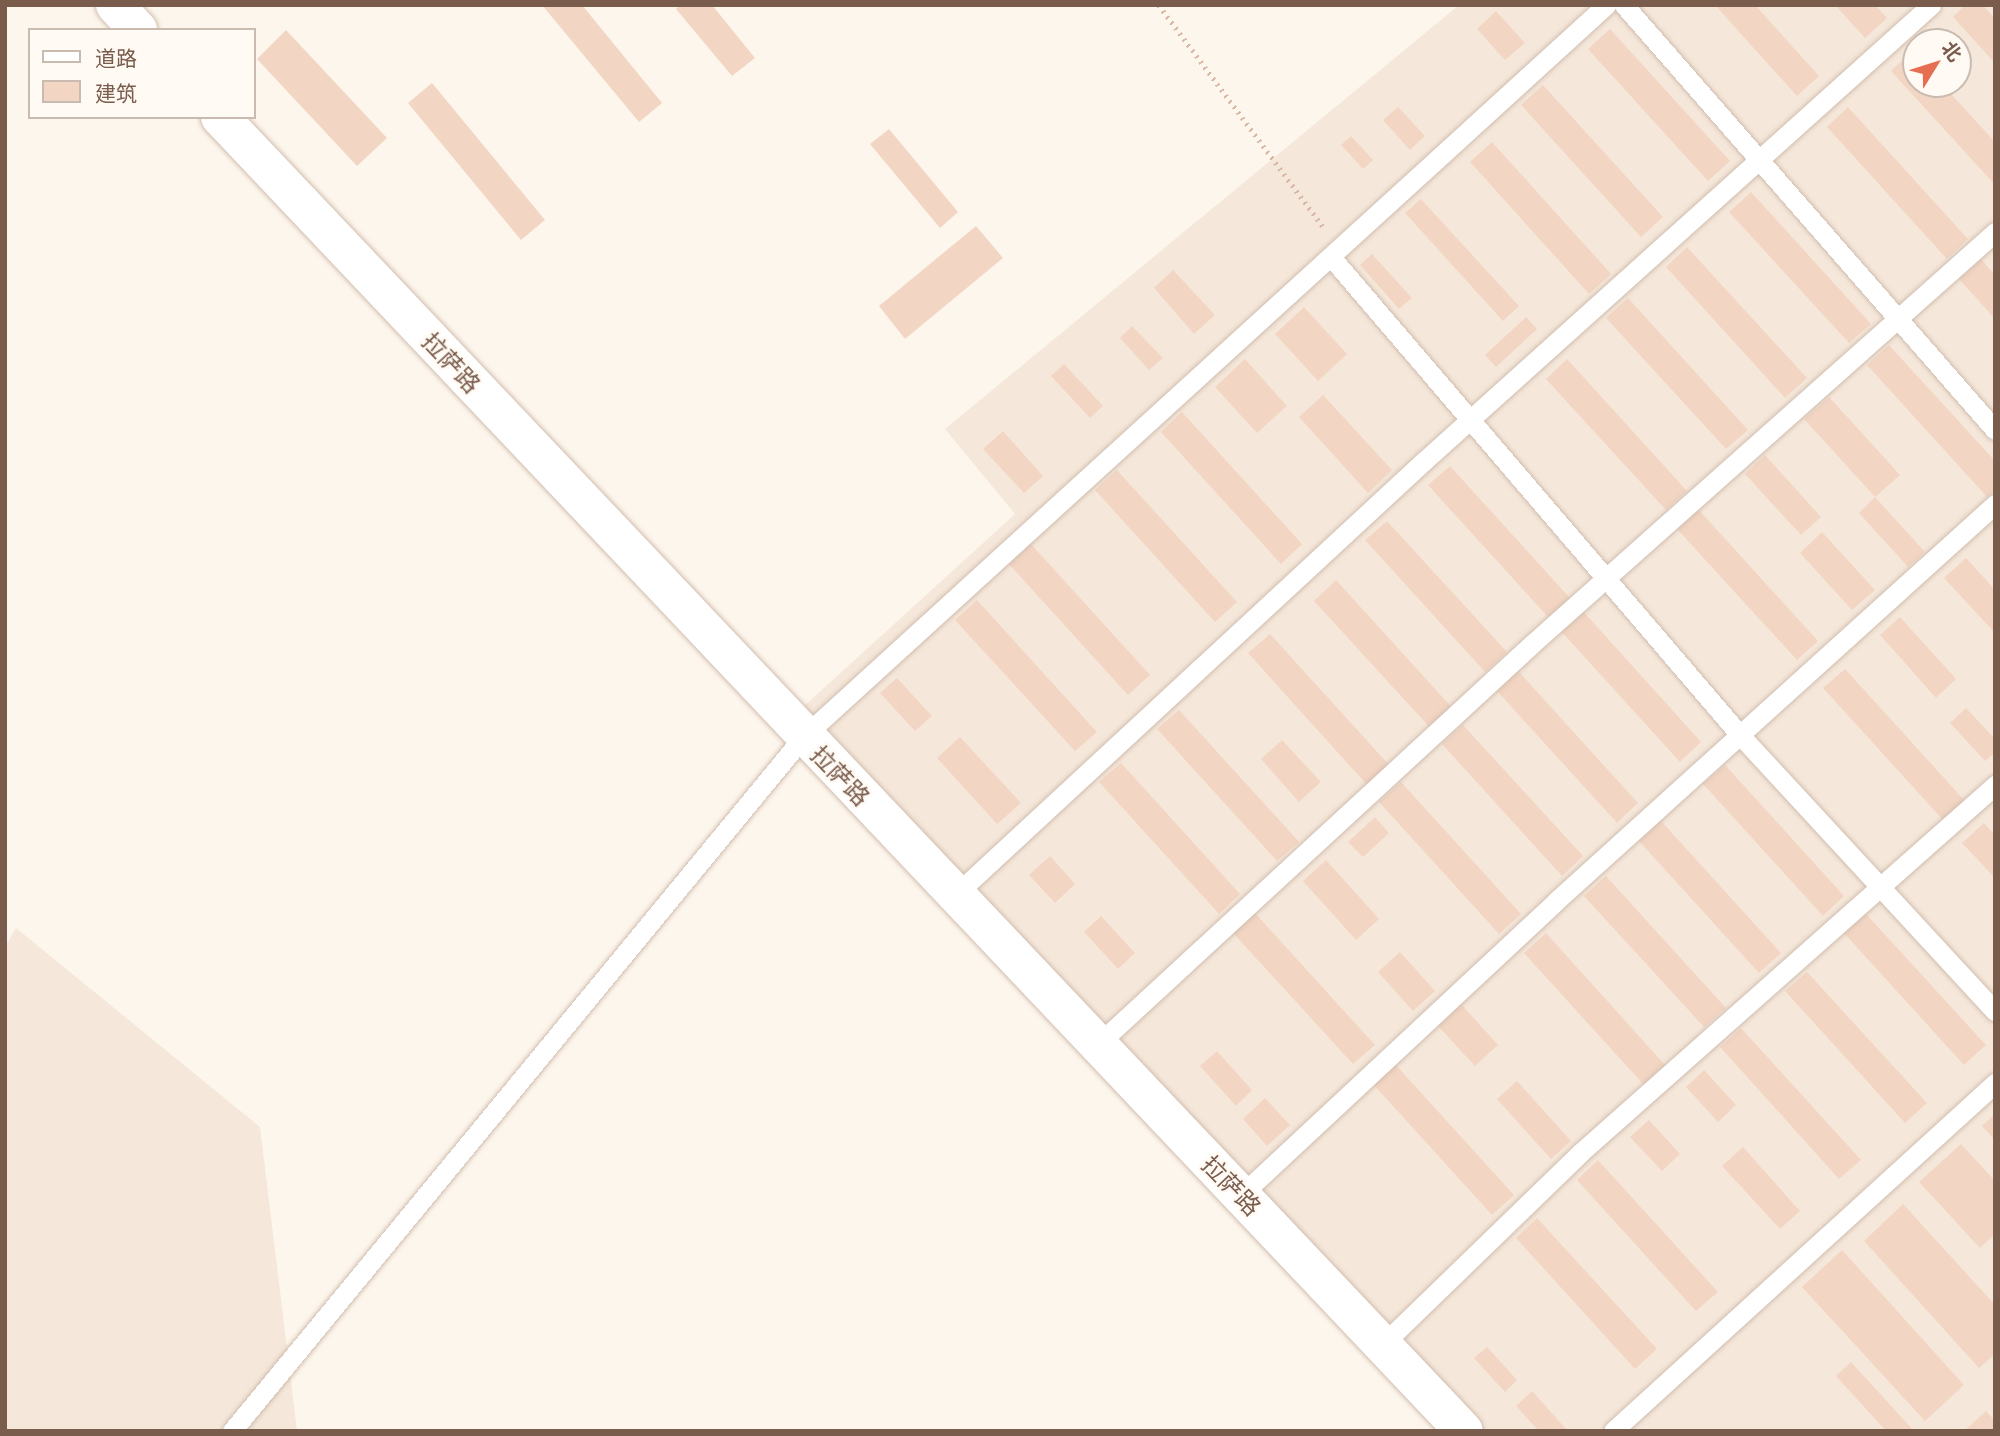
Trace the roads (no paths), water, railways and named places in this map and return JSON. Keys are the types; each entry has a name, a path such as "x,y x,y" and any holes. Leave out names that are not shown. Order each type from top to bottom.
{"street":[{"path":"115,5 136,28"},
{"name":"拉萨路","path":"222,119 803,737 1464,1431"}],"lane":[{"path":"232,1431 803,737 1606,5"},
{"path":"1625,5 1760,159 1896,321 1995,430"},
{"path":"954,896 1472,417 1931,5"},
{"path":"1097,1045 1606,579 1995,232"},
{"path":"1335,254 1740,736 1995,1011"},
{"path":"1240,1196 1995,504"},
{"path":"1382,1345 1580,1153 1995,785"},
{"path":"1613,1431 1995,1083"}]}
